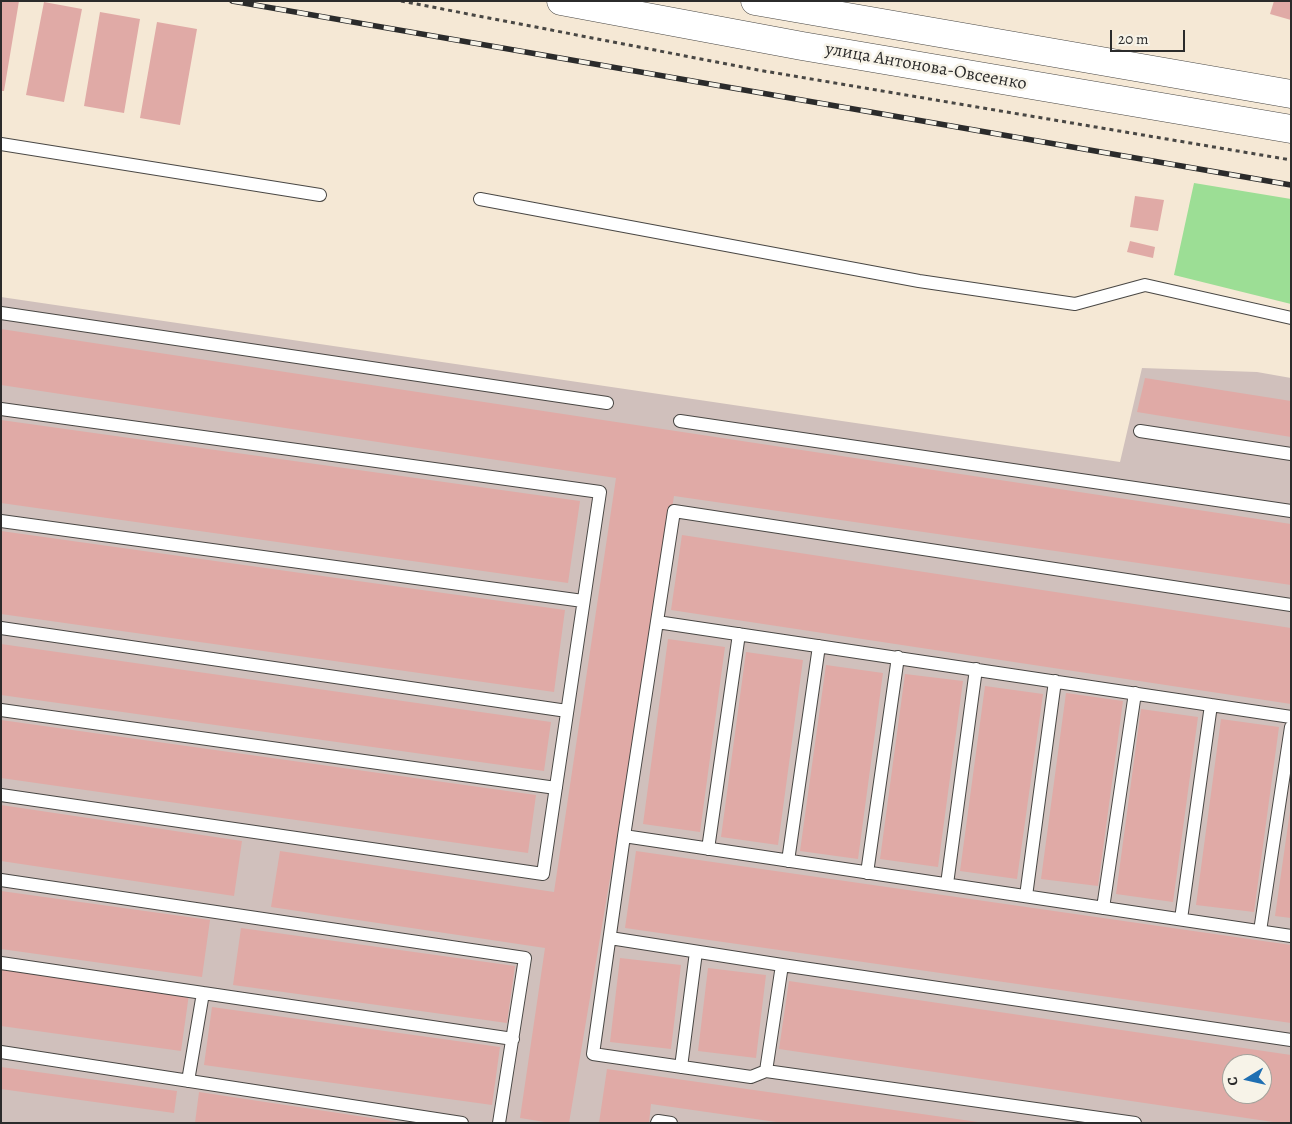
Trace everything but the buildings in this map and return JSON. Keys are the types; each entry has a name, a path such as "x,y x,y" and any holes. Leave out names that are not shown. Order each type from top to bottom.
{"highway":[{"name":"улица Антонова-Овсеенко","path":"562,1 802,46 1291,129"},
{"name":"улица Антонова-Овсеенко","path":"756,1 1291,94"}],"lane":[{"path":"1,144 320,195"},
{"path":"480,199 948,286 1075,304 1145,285 1291,318"},
{"path":"1,313 607,403"},
{"path":"1,409 600,492 543,874 1,794"},
{"path":"680,421 1291,511"},
{"path":"1140,430 1291,454"},
{"path":"1134,1123 766,1070 751,1077 594,1054 624,836 674,511 1291,605"},
{"path":"1,521 583,601"},
{"path":"657,622 1291,717"},
{"path":"1,628 567,711"},
{"path":"708,849 739,634"},
{"path":"788,861 819,646"},
{"path":"867,873 898,657"},
{"path":"946,884 976,669"},
{"path":"1026,896 1055,681"},
{"path":"1103,908 1135,693"},
{"path":"1181,919 1211,705"},
{"path":"1,710 556,788"},
{"path":"1260,931 1291,727"},
{"path":"624,836 1291,936"},
{"path":"1,880 525,958 499,1123"},
{"path":"610,938 1291,1040"},
{"path":"681,1067 696,952"},
{"path":"1,963 512,1039"},
{"path":"766,1070 782,965"},
{"path":"188,1081 203,993"},
{"path":"1,1052 462,1123"},
{"path":"658,1123 658,1121 671,1123"}],"path":[{"path":"401,1 768,72 1291,160"}],"shaded area":[{"path":"1,297 1120,462 1142,368 1257,372 1291,378 1291,1123 1,1123"}],"green space":[{"path":"1194,183 1291,199 1291,304 1174,275"}],"railway":[{"path":"232,1 1291,185"}]}
